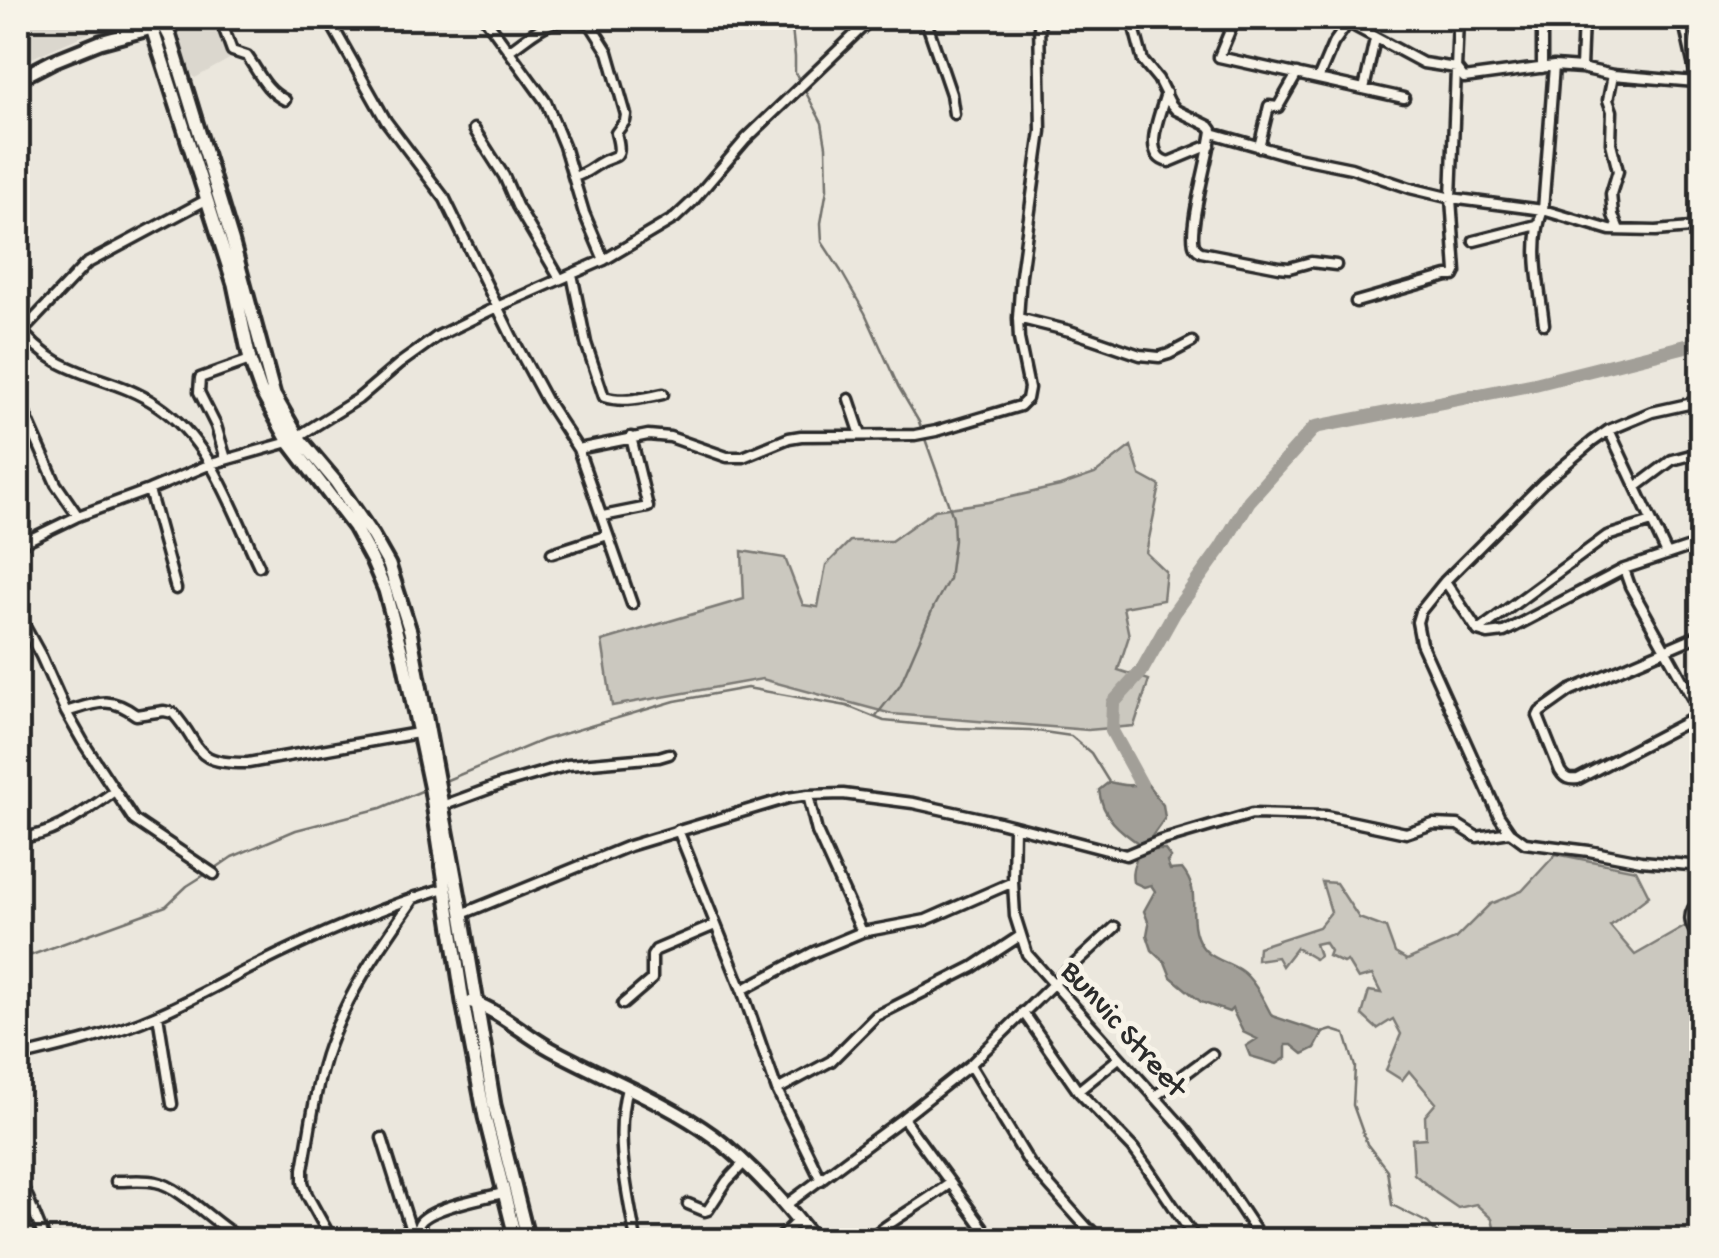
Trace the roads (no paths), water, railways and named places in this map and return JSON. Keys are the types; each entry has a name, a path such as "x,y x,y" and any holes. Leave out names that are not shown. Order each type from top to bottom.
{"main road":[{"path":"18,79 78,50 159,23 189,18"},
{"path":"159,23 261,391 346,516 385,590 418,733 442,806 462,914 485,1117 516,1240"},
{"path":"159,23 235,250 274,395 294,439 355,508 389,565 410,631 445,888 528,1240"},
{"path":"469,1002 714,1137 786,1206 814,1240"}],"street":[{"path":"220,18 232,51 247,56 263,84 285,100"},
{"path":"328,18 386,122 444,200 546,400 578,448 632,604"},
{"path":"485,18 546,102 604,260"},
{"path":"591,24 607,18"},
{"path":"18,545 78,516 211,464 294,439 358,399 430,342 497,307 604,260 684,210 736,149 872,18"},
{"path":"925,18 954,114"},
{"path":"578,448 648,435 670,437 727,457 742,458 788,438 915,435 1020,406 1027,399 1028,388 1019,339 1021,275 1041,132 1039,18"},
{"path":"1136,18 1134,27 1143,62 1170,103 1209,126 1212,133 1195,216 1196,250 1279,267 1312,262 1336,265"},
{"path":"1356,302 1454,276 1456,272 1451,198 1458,18"},
{"path":"1542,18 1542,68"},
{"path":"1582,68 1583,18"},
{"path":"1683,18 1702,103"},
{"path":"510,50 557,20 588,22 608,52 626,115 616,134 620,147 613,160 602,160 592,170 574,177"},
{"path":"1319,77 1344,20 1422,62 1456,68"},
{"path":"1234,21 1218,57 1404,98"},
{"path":"1364,89 1375,38"},
{"path":"1456,68 1460,75 1471,78 1554,66 1696,82"},
{"path":"1544,324 1537,225 1543,210 1554,66"},
{"path":"1259,146 1269,106 1278,107 1297,74"},
{"path":"1613,75 1608,100 1612,111 1611,143 1618,170 1612,215 1619,230"},
{"path":"1166,92 1154,141 1157,158 1169,162 1210,145"},
{"path":"474,129 560,280"},
{"path":"1212,133 1451,198 1543,210 1610,230 1702,227"},
{"path":"206,200 86,264 19,331 48,358 154,403 187,433 211,464 259,566"},
{"path":"1474,241 1537,225"},
{"path":"572,274 586,343 604,397 609,400 663,394"},
{"path":"1018,318 1140,355 1158,357 1192,342"},
{"path":"226,459 216,426 199,392 200,378 250,360"},
{"path":"18,398 56,484 78,516"},
{"path":"849,398 862,434"},
{"path":"1702,400 1652,412 1609,430 1570,458 1445,581 1416,622 1421,643 1499,816 1510,832 1524,842 1640,862 1702,866"},
{"path":"1609,430 1667,554"},
{"path":"603,516 648,507 631,437"},
{"path":"1636,487 1672,460 1702,452"},
{"path":"150,490 176,590"},
{"path":"1478,631 1608,536 1652,522"},
{"path":"552,553 608,535"},
{"path":"1445,581 1478,631 1504,632 1624,570 1702,542"},
{"path":"1624,570 1630,586 1667,650 1701,714 1578,779 1564,778 1538,721 1540,712 1571,690 1667,650 1702,634"},
{"path":"18,614 66,712 134,820 214,874"},
{"path":"66,712 108,701 136,715 172,713 203,755 232,764 418,733"},
{"path":"442,806 568,765 669,754"},
{"path":"18,838 51,832 115,792"},
{"path":"462,914 628,846 788,798 808,796 886,798 1126,855 1252,814 1326,816 1406,833 1433,824 1458,826 1477,836 1510,832"},
{"path":"808,796 817,832 862,932"},
{"name":"Bunvic Street","path":"1014,826 1015,916 1027,954 1183,1128 1262,1240"},
{"path":"678,830 778,1090 822,1180"},
{"path":"742,990 862,932 926,920 1013,882"},
{"path":"18,1056 90,1041 158,1015 300,944 445,888"},
{"path":"332,1240 302,1182 327,1051 364,970 415,897"},
{"path":"1702,897 1690,913 1689,923 1702,943"},
{"path":"623,1004 652,979 654,952 715,925"},
{"path":"786,1206 970,1065 1114,927"},
{"path":"778,1090 831,1061 876,1016 972,967 1020,936"},
{"path":"1023,1012 1078,1091 1133,1148 1196,1240"},
{"path":"158,1015 172,1104"},
{"path":"1154,1098 1212,1054"},
{"path":"1078,1091 1119,1058"},
{"path":"970,1065 1030,1164 1098,1240"},
{"path":"627,1088 622,1117 624,1177 636,1240"},
{"path":"904,1118 992,1240"},
{"path":"382,1138 415,1240"},
{"path":"688,1204 708,1210 727,1180 744,1163"},
{"path":"18,1178 45,1240"},
{"path":"116,1181 154,1181 168,1186 242,1240"},
{"path":"878,1232 950,1184"},
{"path":"415,1240 418,1224 427,1216 504,1193"},
{"path":"778,1240 798,1220"},
{"path":"1077,1240 1091,1230"}],"waterway":[{"path":"791,18 795,72 822,123 826,146 822,242 865,313 919,422 953,517 949,579 900,685 875,717"},
{"path":"1141,784 1112,731 1113,703 1141,672 1174,613 1249,501 1315,427 1535,384 1702,342"},
{"path":"440,783 543,740 675,701 747,688 847,706 884,721 1071,736 1091,753 1109,782"},
{"path":"213,870 232,857 296,830 381,808 424,790"},
{"path":"18,960 166,906 206,874"},
{"path":"1322,1033 1332,1030 1345,1034 1355,1067 1353,1105 1367,1144 1387,1170 1392,1205 1428,1223 1443,1240"}]}
